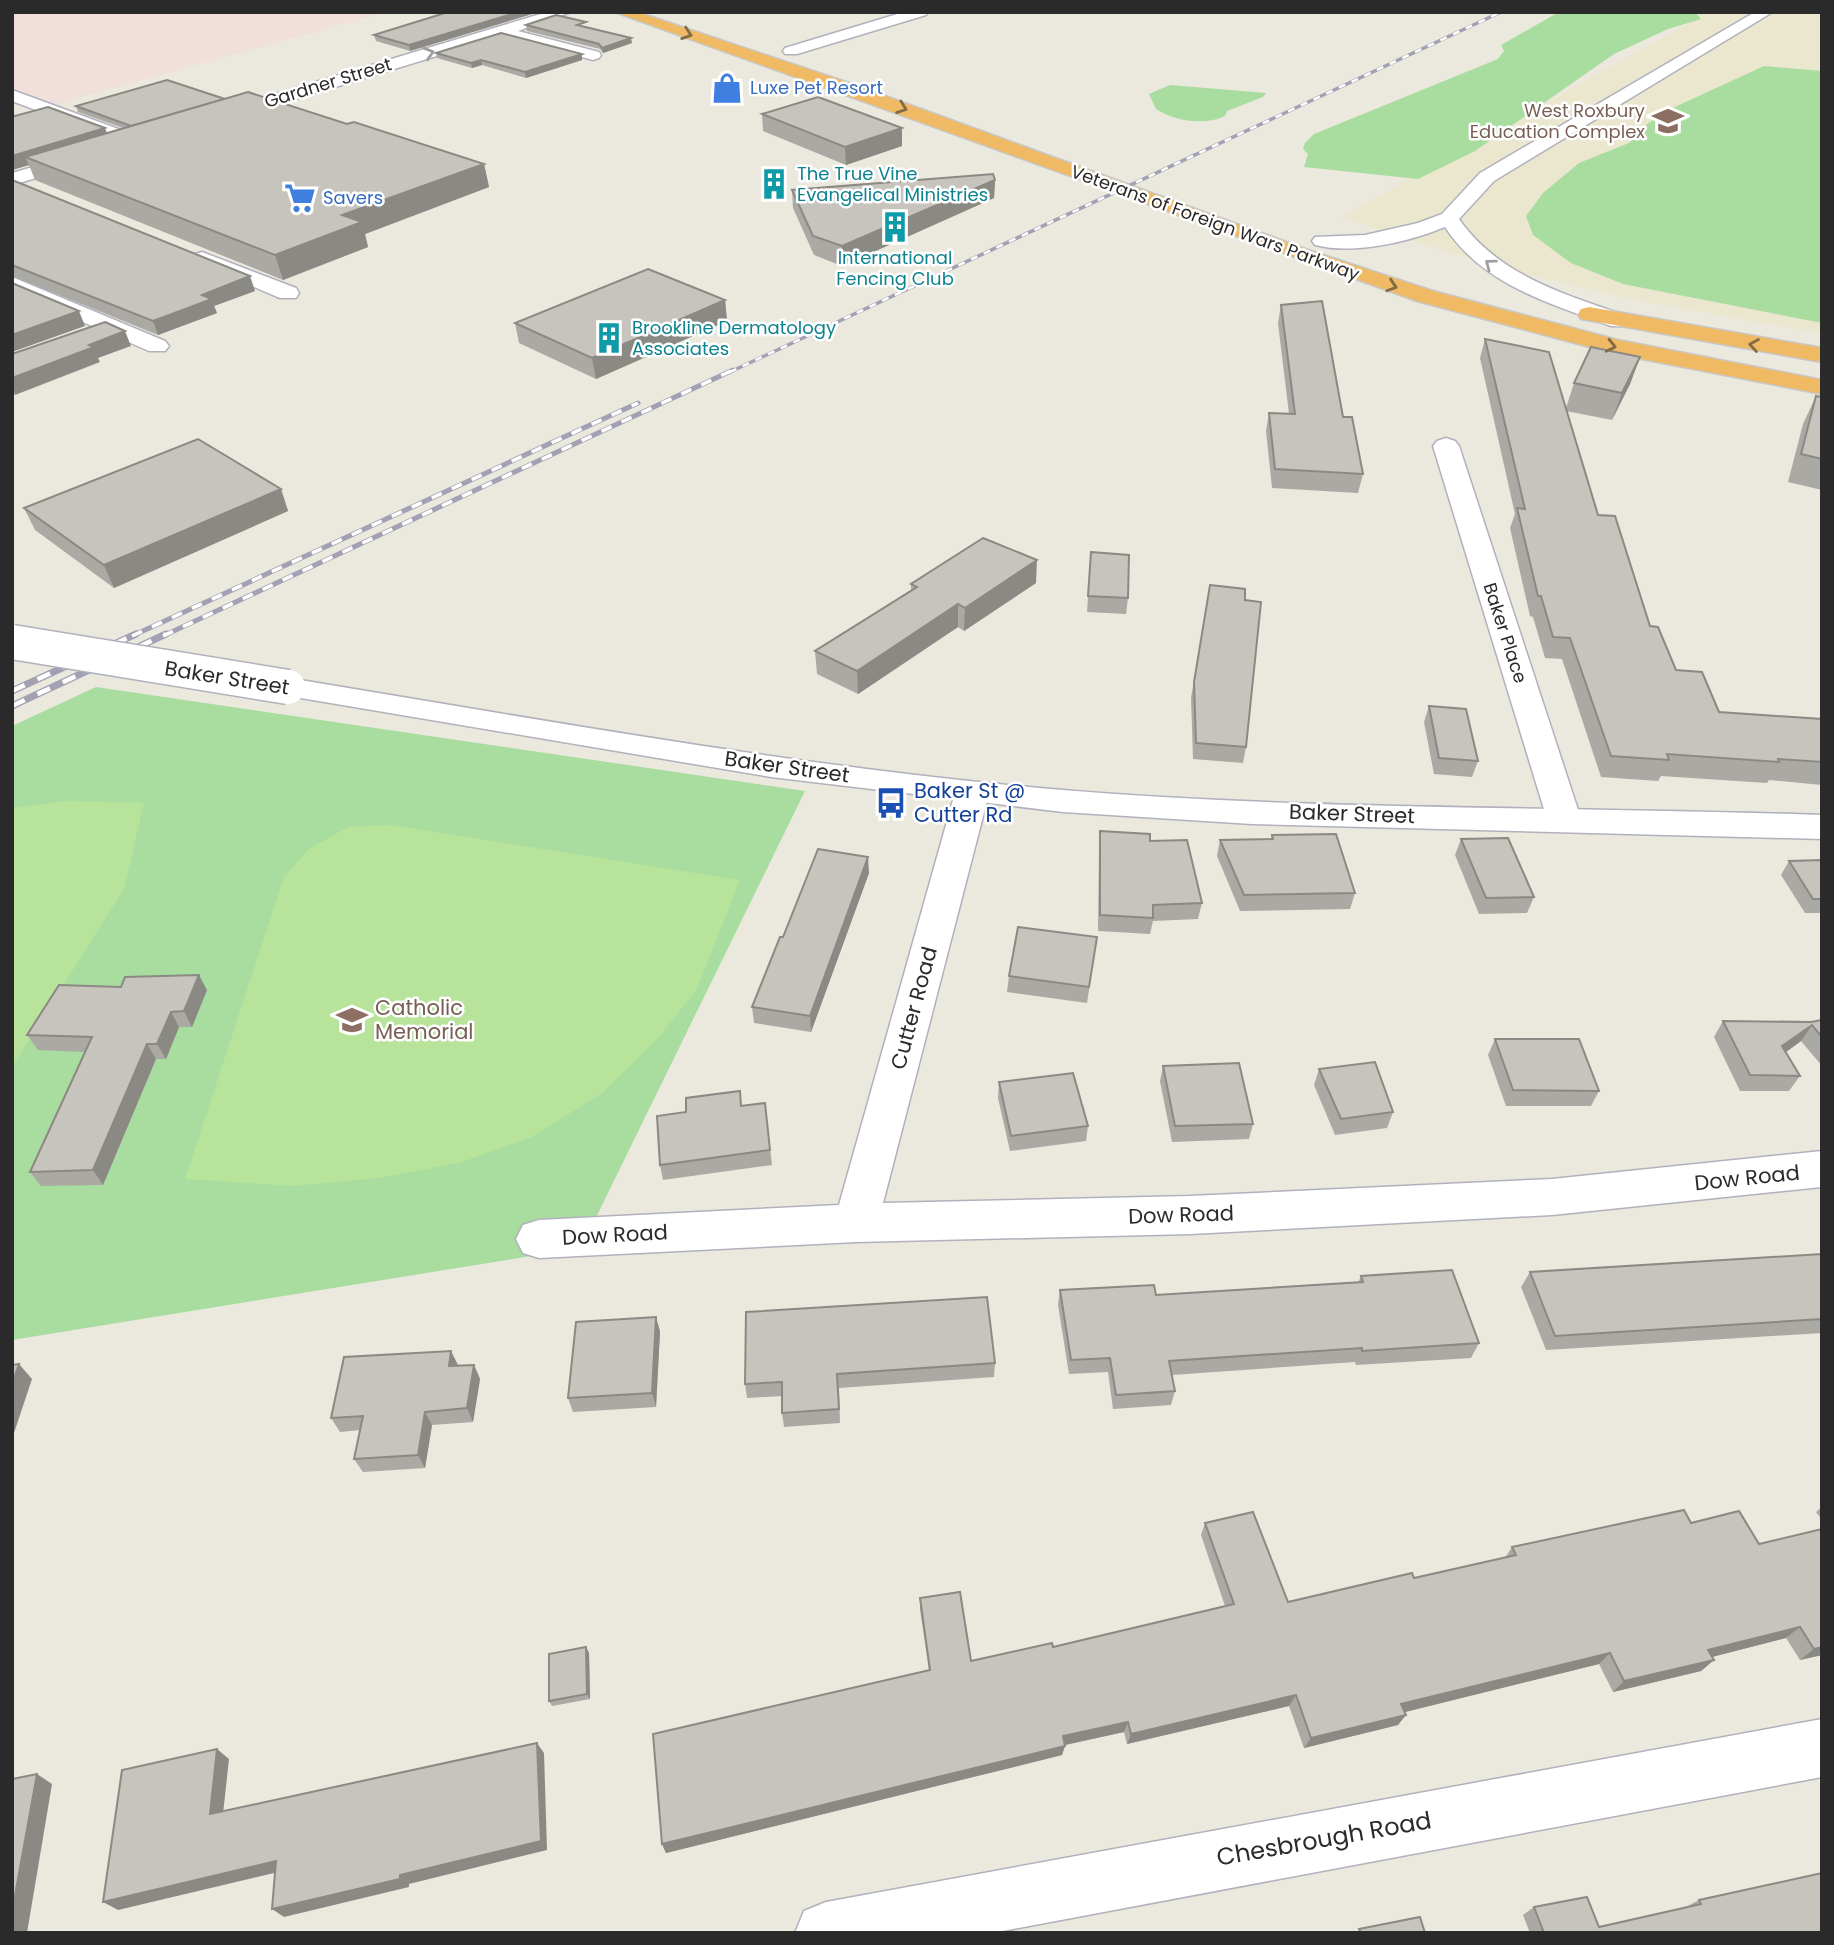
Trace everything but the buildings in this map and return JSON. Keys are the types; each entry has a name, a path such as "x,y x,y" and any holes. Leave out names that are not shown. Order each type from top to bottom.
{"highway":[{"name":"Veterans of Foreign Wars Parkway","path":"622,12 849,89 1415,293 1495,317 1616,347 1822,387"},
{"name":"Veterans of Foreign Wars Parkway","path":"754,36 1378,260"},
{"path":"1503,294 1619,321 1822,355"}],"street":[{"name":"Gardner Street","path":"200,122 564,12"},
{"path":"792,51 921,12"},
{"path":"1322,241 1365,241 1394,236 1449,218 1496,171 1764,13"},
{"path":"501,31 593,55"},
{"path":"12,95 143,140 12,180"},
{"path":"12,180 44,193"},
{"path":"1449,218 1460,237 1490,266 1522,284 1619,321"},
{"path":"182,250 288,293"},
{"path":"12,283 157,346"},
{"path":"86,336 112,326"},
{"name":"Baker Place","path":"1446,446 1564,820"},
{"name":"Baker Street","path":"12,642 754,763 972,793 1164,808 1822,827"},
{"name":"Cutter Road","path":"856,1223 972,793"},
{"name":"Dow Road","path":"539,1239 856,1223 1190,1215 1552,1197 1822,1169"},
{"name":"Chesbrough Road","path":"826,1933 1822,1748"}],"shaded area":[{"path":"12,12 386,12 53,105 12,90"},
{"name":"West Roxbury Education Complex","path":"1669,12 1822,12 1822,333 1645,302 1557,282 1430,247 1341,217 1686,25"}],"green space":[{"path":"1559,12 1695,12 1701,19 1668,29 1614,54 1475,151 1418,179 1304,167 1308,154 1303,149 1314,134 1498,59 1504,51 1501,45"},
{"path":"1764,66 1822,71 1822,323 1623,284 1571,263 1533,235 1526,216 1543,193 1579,163 1629,143 1646,125 1664,112"},
{"path":"1170,85 1266,93 1263,97 1227,111 1225,116 1217,119 1190,121 1172,117 1156,109 1149,94"},
{"name":"Catholic Memorial","path":"96,687 805,791 581,1248 12,1340 12,726"},
{"path":"66,801 144,803 124,889 12,1067 12,808"},
{"path":"390,825 740,880 697,989 660,1036 602,1093 532,1137 459,1163 379,1178 293,1186 185,1179 284,877 309,849 348,827"}],"railway":[{"path":"730,372 1501,12"},
{"path":"163,636 733,370"},
{"path":"132,636 638,403"},
{"path":"12,691 136,634"},
{"path":"12,706 166,634"}],"place":[{"name":"Luxe Pet Resort","path":"727,88"},
{"name":"West Roxbury Education Complex","path":"1668,121"},
{"name":"The True Vine Evangelical Ministries","path":"774,184"},
{"name":"Savers","path":"300,198"},
{"name":"International Fencing Club","path":"895,227"},
{"name":"Brookline Dermatology Associates","path":"609,338"},
{"name":"Baker St @ Cutter Rd","path":"891,803"},
{"name":"Catholic Memorial","path":"352,1020"}]}
